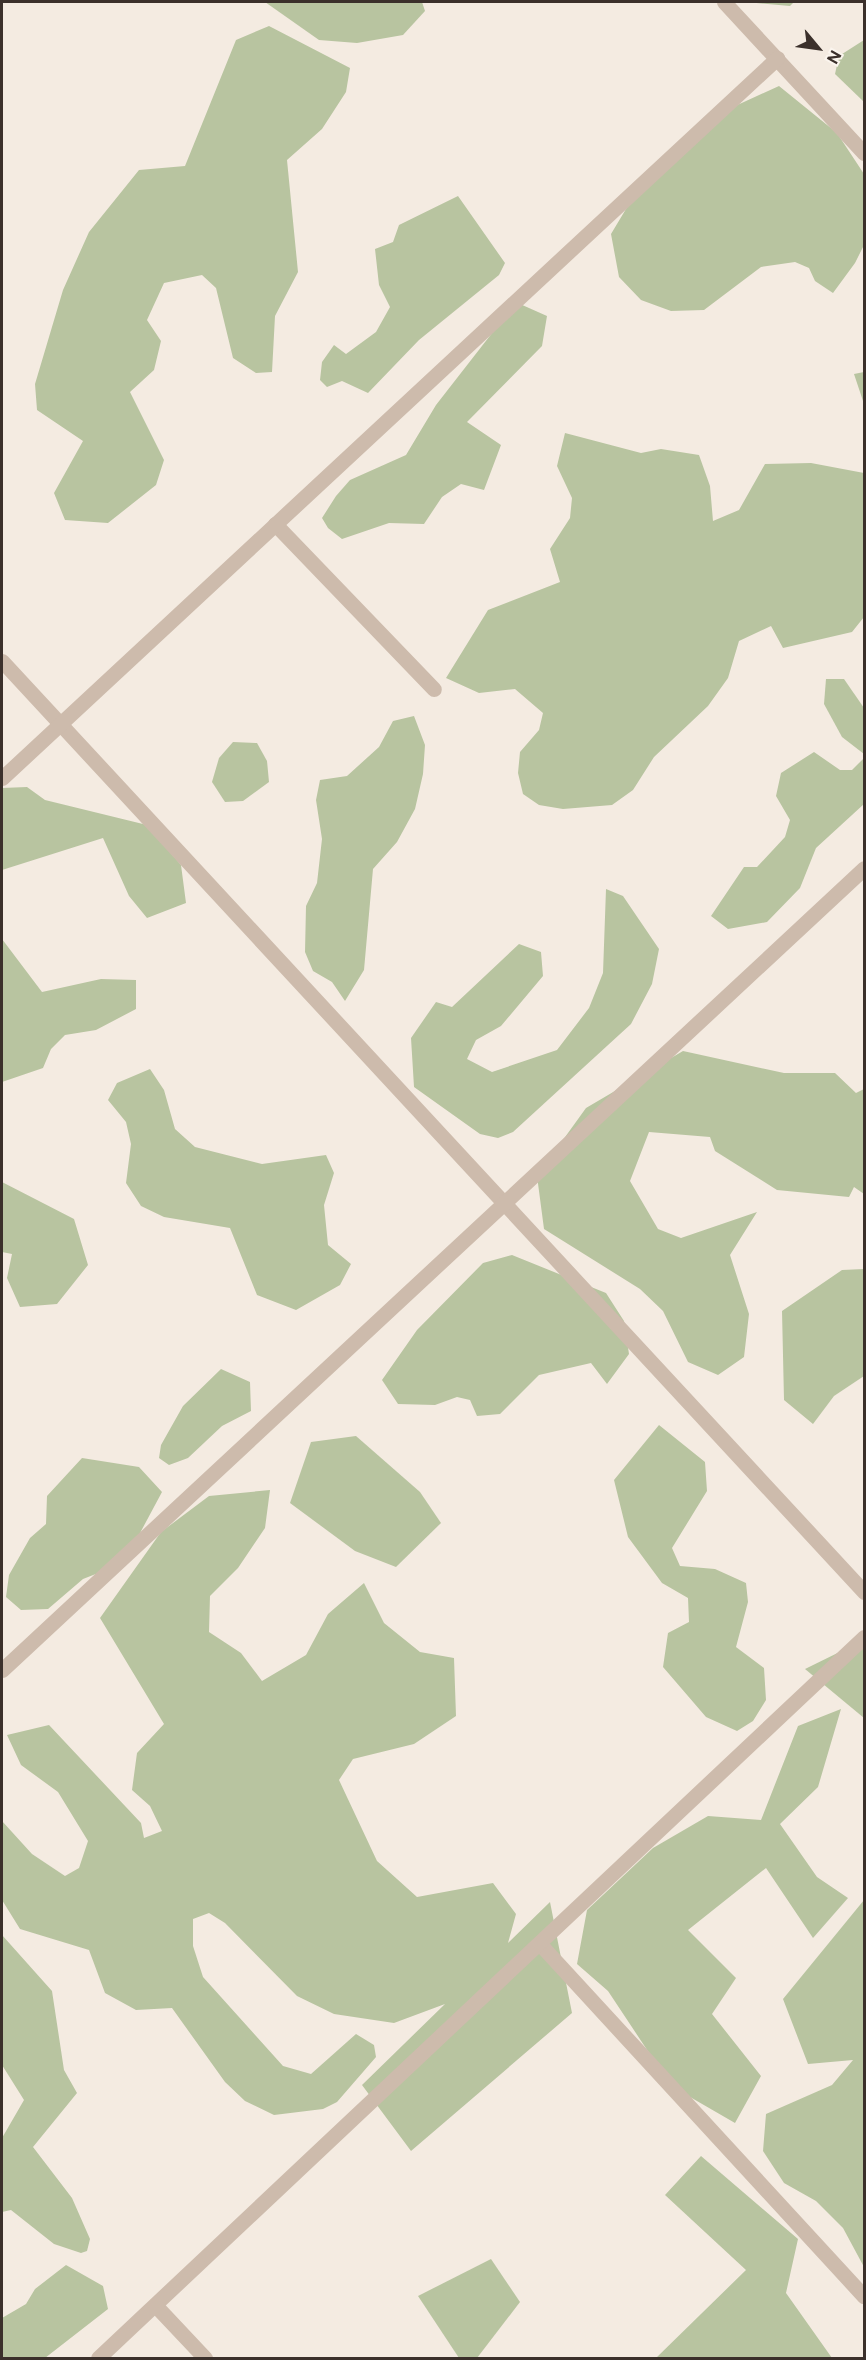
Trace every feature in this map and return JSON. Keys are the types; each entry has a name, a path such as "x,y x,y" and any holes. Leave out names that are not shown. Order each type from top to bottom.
{"street":[{"path":"724,2 864,153"},
{"path":"2,778 777,58"},
{"path":"275,524 434,689"},
{"path":"2,661 502,1206 864,1592"},
{"path":"2,1670 864,868"},
{"path":"98,2358 864,1637"},
{"path":"539,1943 864,2296"},
{"path":"155,2305 205,2358"}],"green space":[{"path":"265,2 422,2 425,11 403,35 357,43 319,40"},
{"path":"746,2 794,2 790,6"},
{"path":"269,26 350,68 346,92 322,129 287,160 298,272 275,316 272,372 256,373 233,358 216,288 202,275 164,283 147,320 161,341 154,370 130,392 164,460 156,485 108,523 65,520 54,493 83,441 37,410 35,384 63,290 89,232 139,170 185,166 236,40"},
{"path":"864,40 864,102 835,74 839,56"},
{"path":"779,86 837,133 864,174 864,245 855,263 833,293 815,281 809,268 795,262 761,267 704,310 671,311 641,300 619,277 611,234 632,199 733,107"},
{"path":"458,196 505,263 499,275 419,340 368,393 342,381 327,387 320,380 322,362 334,345 346,354 376,332 390,307 379,285 375,249 393,242 399,225"},
{"path":"520,304 547,316 542,346 467,422 501,445 484,490 461,484 442,497 424,524 389,523 342,539 328,528 322,518 336,496 350,480 406,455 436,405 503,319"},
{"path":"864,372 864,404 854,374"},
{"path":"565,433 641,453 661,449 699,455 710,486 713,521 739,510 765,464 811,463 864,473 864,617 852,632 783,648 771,626 739,641 728,678 708,706 654,757 633,790 612,805 563,809 539,805 523,794 518,773 520,752 539,730 543,713 515,689 479,693 446,678 488,610 560,582 550,549 570,518 572,498 557,466"},
{"path":"826,679 844,679 864,708 864,754 842,737 824,704"},
{"path":"414,716 425,745 423,774 415,809 397,842 373,869 364,970 345,1001 332,982 313,971 305,952 306,906 317,883 322,839 316,800 320,780 347,776 379,747 393,721"},
{"path":"233,742 257,743 267,761 269,782 243,801 225,802 212,782 219,758"},
{"path":"814,752 840,770 852,770 864,758 864,804 816,848 800,888 767,922 728,929 711,916 744,867 757,867 785,837 790,820 776,796 781,773"},
{"path":"27,787 45,800 147,825 181,865 186,903 147,918 129,896 103,838 2,870 2,788"},
{"path":"606,889 623,896 659,949 652,984 631,1024 513,1132 498,1138 480,1134 414,1087 411,1038 436,1002 452,1007 519,944 541,952 543,976 501,1026 476,1040 467,1059 492,1072 557,1050 589,1008 603,973"},
{"path":"2,939 42,992 101,979 136,980 136,1009 96,1030 65,1035 51,1049 43,1068 2,1082"},
{"path":"683,1051 784,1073 835,1073 856,1093 864,1089 864,1194 854,1187 849,1197 777,1190 715,1151 710,1137 649,1132 630,1181 658,1229 681,1238 757,1212 730,1255 749,1314 744,1357 718,1375 688,1362 663,1311 640,1289 544,1229 537,1176 586,1108"},
{"path":"150,1069 164,1090 175,1129 195,1147 262,1164 326,1155 334,1173 324,1205 328,1245 351,1264 340,1285 296,1310 257,1295 230,1228 164,1217 141,1206 126,1183 131,1144 126,1122 108,1100 117,1083"},
{"path":"2,1182 74,1219 88,1265 57,1304 20,1307 7,1278 12,1254 2,1252"},
{"path":"512,1255 606,1293 624,1321 629,1354 607,1384 591,1363 539,1375 500,1414 477,1416 470,1400 457,1397 435,1405 398,1404 382,1380 417,1330 483,1263"},
{"path":"864,1269 864,1376 834,1396 813,1424 784,1400 782,1311 842,1270"},
{"path":"221,1369 250,1382 251,1411 222,1426 188,1458 169,1465 159,1458 161,1445 183,1406"},
{"path":"659,1425 705,1462 707,1491 672,1548 680,1566 715,1569 746,1583 748,1602 736,1647 764,1668 766,1700 753,1721 737,1731 706,1717 663,1667 668,1633 689,1622 688,1598 662,1583 628,1537 614,1480"},
{"path":"356,1436 420,1492 441,1523 396,1567 355,1551 290,1503 311,1442"},
{"path":"82,1458 139,1467 162,1492 132,1548 111,1568 83,1579 48,1609 21,1610 6,1597 9,1575 30,1538 46,1524 47,1496"},
{"path":"270,1490 265,1528 238,1568 210,1596 209,1632 241,1653 262,1681 306,1655 328,1614 364,1583 384,1623 420,1652 454,1658 456,1716 414,1744 353,1759 339,1780 377,1861 417,1897 493,1883 516,1914 508,1943 550,1902 572,2013 411,2151 362,2085 445,2004 394,2023 334,2014 297,1996 225,1923 209,1913 193,1919 193,1946 203,1977 283,2066 311,2074 356,2034 374,2045 376,2057 337,2102 323,2109 274,2115 245,2101 225,2082 172,2008 136,2010 105,1993 89,1950 20,1929 2,1900 2,1821 32,1854 65,1876 79,1868 88,1841 58,1792 21,1765 7,1735 49,1725 141,1823 144,1838 162,1831 150,1806 132,1790 137,1753 164,1724 100,1618 161,1532 209,1496"},
{"path":"864,1640 864,1718 805,1669"},
{"path":"841,1709 818,1787 780,1824 817,1877 848,1898 813,1938 766,1868 688,1930 736,1978 712,2014 761,2076 735,2123 671,2086 608,1991 577,1964 587,1910 653,1848 708,1816 761,1820 798,1726"},
{"path":"864,1900 864,2267 843,2228 816,2201 784,2183 763,2151 766,2114 832,2085 853,2060 808,2064 783,1999"},
{"path":"2,1935 52,1991 64,2070 77,2093 33,2147 72,2198 90,2239 87,2251 81,2253 54,2244 11,2210 2,2212 2,2138 24,2100 2,2065"},
{"path":"701,2156 798,2239 786,2293 832,2358 656,2358 746,2270 665,2195"},
{"path":"491,2259 520,2302 477,2358 459,2358 418,2296"},
{"path":"66,2265 103,2286 108,2309 45,2358 2,2358 2,2318 26,2304 35,2289"}]}
